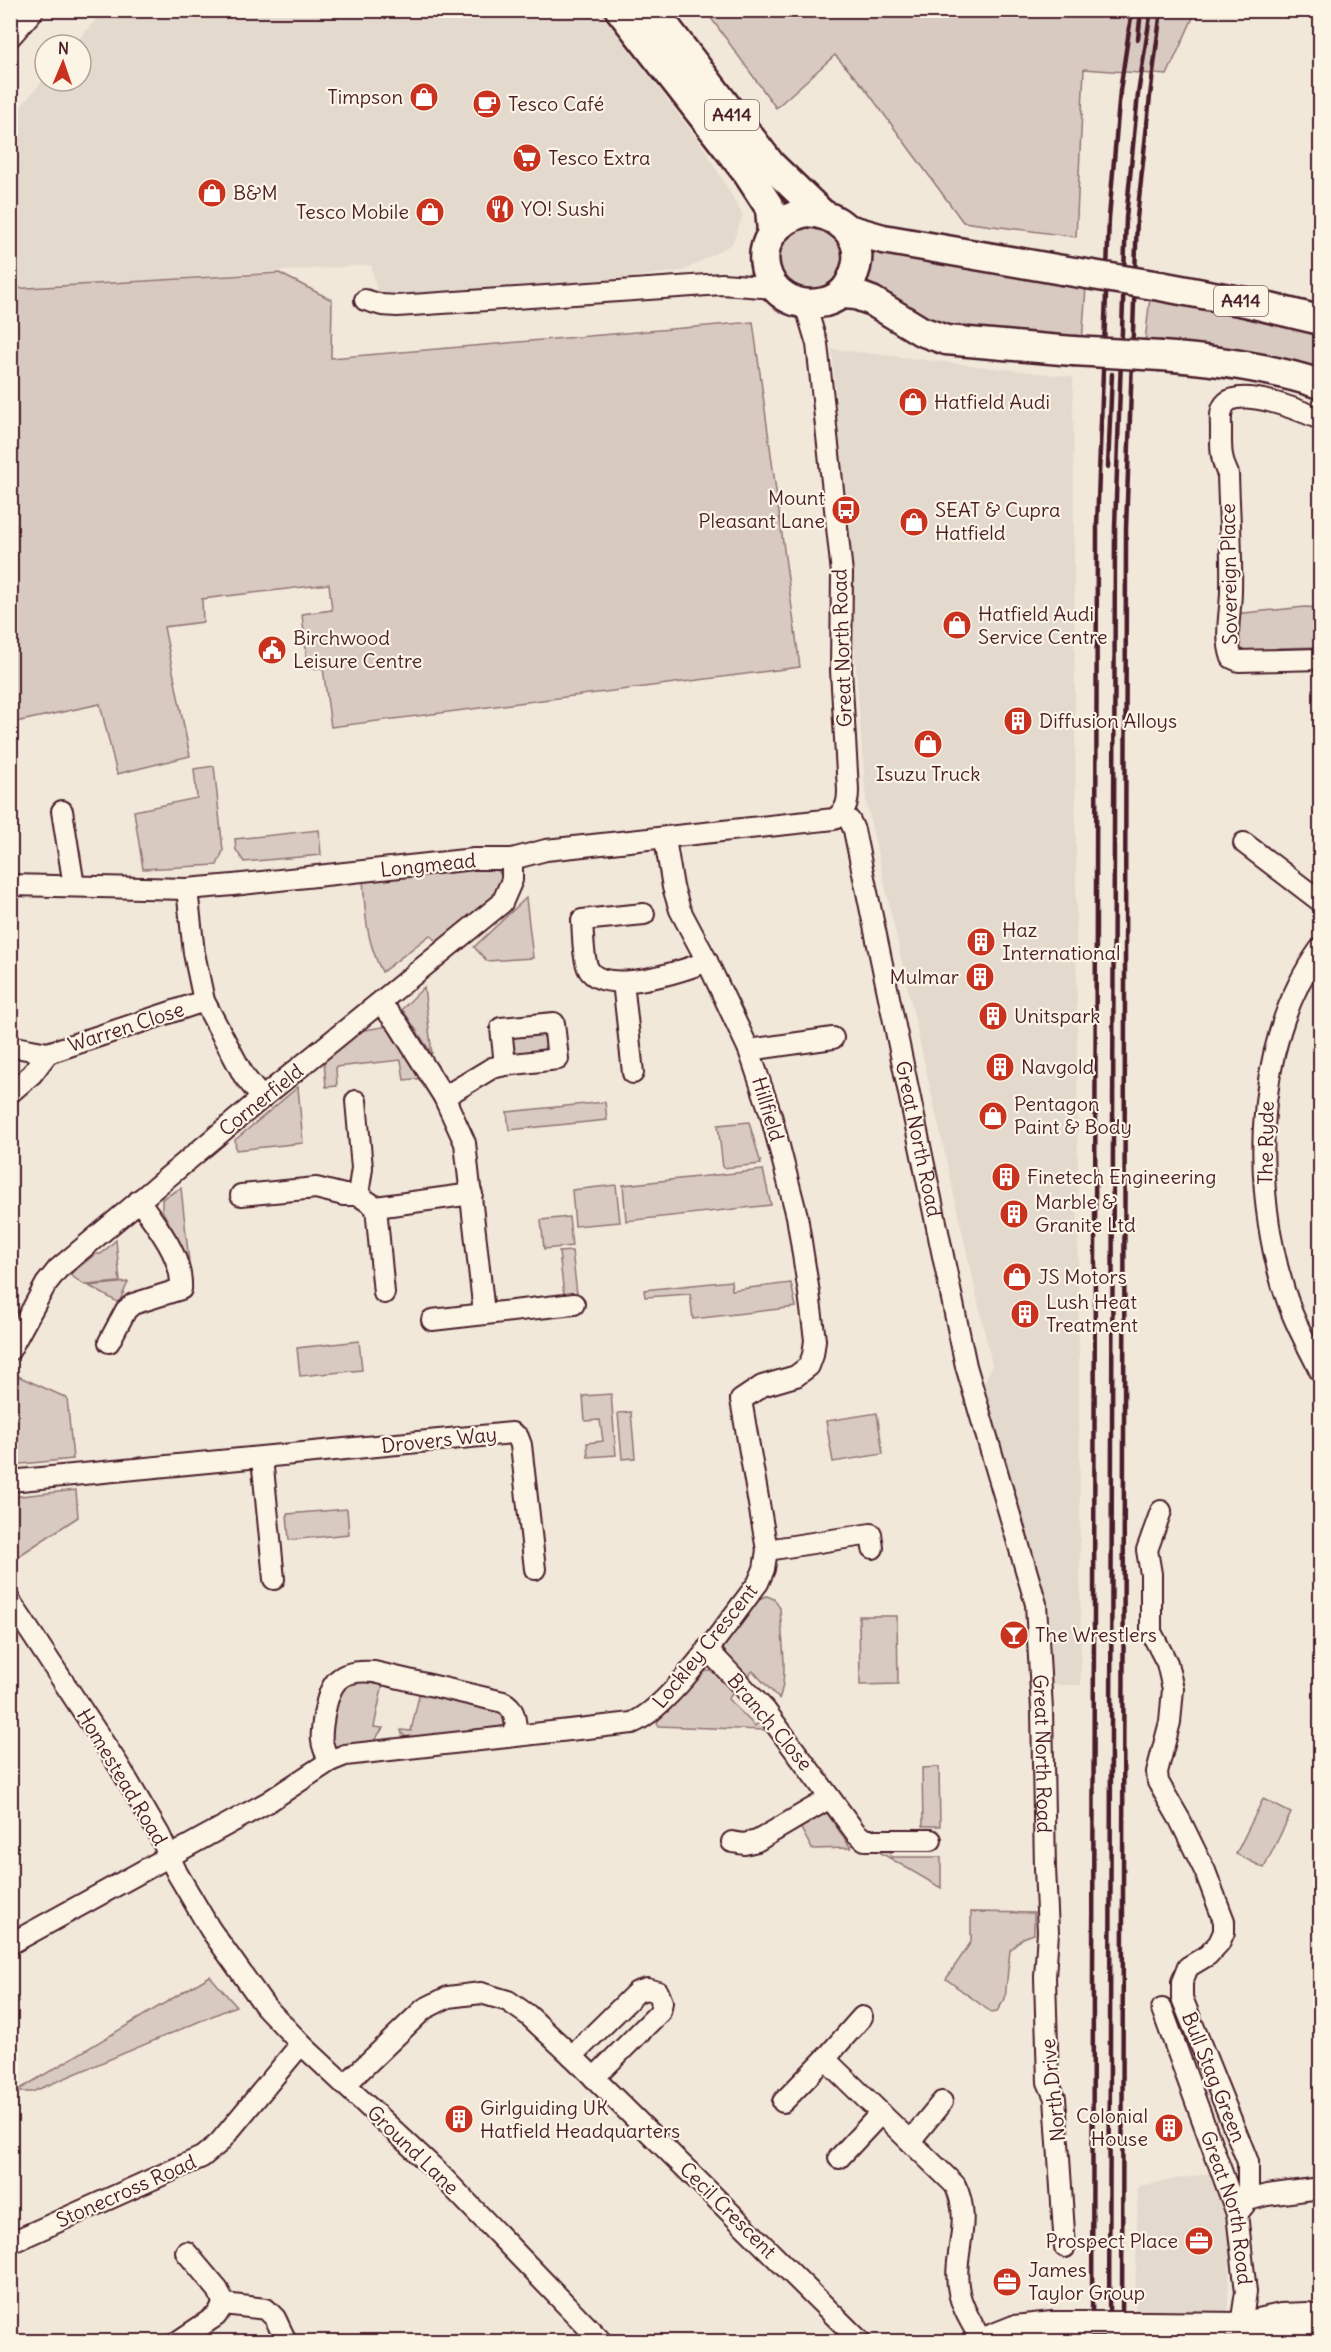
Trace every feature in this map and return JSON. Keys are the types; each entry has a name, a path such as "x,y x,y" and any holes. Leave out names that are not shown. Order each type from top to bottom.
{"highway":[{"name":"A414","path":"620,10 748,174 770,208 772,232"},
{"name":"A414","path":"653,10 771,165 820,212"},
{"path":"838,297 853,277 857,261 855,244 848,229 835,218 820,212 793,215 781,222 772,232 766,245 764,259 769,279 776,288 783,295 801,303 817,304 838,297 856,295 872,301 921,331 946,340 1221,361 1290,375 1320,384"},
{"name":"A414","path":"848,229 883,240 1160,286 1245,302 1320,320"}],"main road":[{"path":"10,34 31,10"},
{"path":"1240,2333 1281,2316 1308,2315 1320,2318"},
{"path":"980,2341 1014,2328 1053,2324 1146,2325 1252,2335 1312,2329 1320,2323"}],"street":[{"path":"722,285 756,268 764,259"},
{"path":"365,300 397,306 722,285 776,288"},
{"name":"Great North Road","path":"817,344 826,312 838,297"},
{"name":"Great North Road","path":"801,303 808,314 817,344 842,573 841,670 848,790 846,808 842,814 850,820 854,830 966,1366 1036,1604 1042,1710 1048,1932"},
{"name":"Sovereign Place","path":"1320,419 1272,402 1234,399 1226,403 1221,411 1221,461 1228,474 1231,592 1228,611 1229,651 1232,658 1239,661 1320,659"},
{"path":"62,811 74,886"},
{"name":"Longmead","path":"10,885 188,888 474,859 512,859 546,850 834,819 842,814"},
{"name":"Hillfield","path":"665,839 673,887 680,910 749,1050 771,1115 797,1216 813,1324 813,1355 809,1366 796,1376 762,1386"},
{"path":"1244,843 1320,901"},
{"name":"Cornerfield","path":"10,1350 46,1284 57,1269 262,1098 502,903 512,880 512,859"},
{"path":"188,888 194,953 204,1001 244,1076 262,1098"},
{"path":"644,914 582,920 589,971 602,980 623,982 682,972 707,961"},
{"name":"The Ryde","path":"1320,949 1294,994 1270,1074 1264,1112 1265,1188 1271,1237 1292,1312 1313,1338 1320,1371"},
{"path":"623,982 633,1073"},
{"name":"Warren Close","path":"10,1046 48,1053 204,1001"},
{"path":"380,1003 398,1024 444,1097 465,1143 484,1313"},
{"path":"749,1050 833,1038"},
{"name":"Warren Close","path":"10,1094 32,1074 48,1053"},
{"path":"444,1097 492,1068 505,1065"},
{"path":"356,1101 362,1168 358,1195"},
{"path":"241,1195 316,1188 344,1195 358,1195 376,1207 472,1194"},
{"path":"109,1342 126,1310 133,1304 181,1289 182,1277 172,1253 139,1200"},
{"path":"376,1207 384,1293"},
{"path":"432,1320 574,1304"},
{"name":"Lockley Crescent","path":"10,1944 268,1802 330,1761 356,1753 632,1723 643,1719 664,1700 707,1649 758,1583 764,1569 767,1550 741,1400 762,1386"},
{"name":"Drovers Way","path":"10,1481 512,1433 518,1437 520,1445 535,1569"},
{"path":"262,1458 274,1579"},
{"name":"Bull Stag Green","path":"1161,1511 1147,1550 1151,1575 1151,1632 1167,1663 1173,1689 1173,1708 1157,1772 1158,1782 1205,1871 1224,1921 1224,1932 1219,1943 1208,1955 1188,1967 1182,1982 1182,1998 1248,2162 1243,2207"},
{"path":"767,1550 871,1534 873,1548"},
{"name":"Homestead Road","path":"10,1601 119,1767 159,1834 169,1857 199,1910 228,1955"},
{"name":"Branch Close","path":"707,1649 765,1710 856,1833 865,1840 931,1840"},
{"path":"330,1761 322,1748 321,1735 328,1693 335,1682 345,1675 360,1671 374,1672 503,1702 514,1712 517,1735"},
{"path":"732,1842 744,1844 757,1841 830,1798"},
{"name":"North Drive","path":"1048,1932 1045,1977 1048,2082 1055,2098 1065,2247"},
{"name":"Ground Lane","path":"228,1955 265,2006 301,2044 434,2168 602,2342"},
{"path":"572,2056 637,1992 647,1989 658,1992 662,2002 660,2012 594,2078"},
{"name":"Cecil Crescent","path":"345,2085 424,2008 448,1997 481,1993 508,2001 528,2015 572,2056 861,2342"},
{"name":"Great North Road","path":"1162,2009 1243,2207 1246,2292 1240,2333"},
{"path":"783,2102 862,2017"},
{"name":"Stonecross Road","path":"10,2243 202,2157 219,2143 301,2044"},
{"path":"825,2059 955,2185 962,2200 963,2227 959,2292 980,2341"},
{"path":"910,2141 942,2102"},
{"path":"839,2158 881,2113"},
{"path":"1243,2207 1267,2195 1320,2188"},
{"path":"186,2252 218,2290 224,2304"},
{"path":"224,2304 266,2309 275,2318 284,2337"},
{"path":"177,2342 216,2316 224,2304"}],"shaded area":[{"path":"103,11 591,11 608,22 704,148 743,215 732,244 683,271 616,279 405,295 377,292 371,265 11,289 11,118 33,92 93,93 93,33 84,33"},
{"path":"706,11 1196,11 1167,75 1084,69 1076,237 963,222 864,87 835,55 776,108"},
{"path":"811,225 825,227 845,247 843,274 821,292 800,289 788,283 780,264 781,249 789,234"},
{"path":"869,248 1086,287 1082,342 951,332 863,285 871,263"},
{"path":"279,273 332,300 331,358 753,322 800,667 331,727 323,668 308,669 302,614 332,610 329,584 202,599 203,622 164,627 190,756 117,774 100,704 11,723 11,289"},
{"path":"1150,297 1320,335 1320,372 1145,342"},
{"path":"832,349 1073,377 1081,1685 1046,1685 1034,1566 984,1384 992,1365 866,801"},
{"path":"1305,607 1320,608 1320,647 1278,648 1269,654 1240,655 1234,614"},
{"path":"214,766 223,851 217,865 143,869 134,811 197,798 194,769"},
{"path":"319,830 321,855 244,862 236,850 235,839"},
{"path":"493,867 502,877 501,892 438,943 430,935 382,972 369,938 363,878"},
{"path":"526,898 533,958 487,961 474,947"},
{"path":"424,987 432,1054 402,1009"},
{"path":"388,1026 426,1078 404,1080 401,1060 336,1067 337,1086 326,1087 324,1060 359,1031"},
{"path":"542,1033 547,1042 543,1050 530,1056 515,1054 509,1045 514,1035"},
{"path":"298,1087 303,1143 236,1150 235,1140"},
{"path":"605,1102 607,1120 509,1130 507,1112"},
{"path":"749,1122 761,1164 723,1168 718,1125"},
{"path":"763,1170 771,1205 626,1221 623,1185"},
{"path":"616,1185 620,1222 575,1226 572,1190"},
{"path":"181,1188 189,1261 162,1210 162,1199"},
{"path":"569,1217 572,1246 544,1249 541,1220"},
{"path":"116,1240 120,1282 85,1285 70,1275 95,1254 101,1254"},
{"path":"572,1251 577,1294 564,1295 559,1252"},
{"path":"731,1281 732,1290 791,1283 796,1307 693,1319 690,1294 645,1297 644,1290"},
{"path":"128,1282 119,1303 89,1286"},
{"path":"359,1341 362,1370 300,1376 297,1348"},
{"path":"11,1373 67,1398 73,1459 11,1465"},
{"path":"611,1394 616,1455 588,1457 587,1443 603,1441 600,1420 585,1421 583,1396"},
{"path":"631,1412 635,1458 622,1459 618,1413"},
{"path":"877,1413 883,1454 833,1462 826,1421"},
{"path":"76,1490 78,1517 11,1561 11,1497"},
{"path":"347,1509 349,1534 289,1540 287,1514"},
{"path":"767,1596 774,1599 780,1608 784,1678 779,1699 753,1671 743,1679 728,1664 724,1655 724,1644 757,1599"},
{"path":"859,1616 897,1616 898,1684 860,1685"},
{"path":"706,1671 718,1674 733,1688 733,1693 728,1699 755,1726 760,1721 770,1726 765,1730 658,1726 657,1722 661,1717 700,1674"},
{"path":"350,1676 383,1683 374,1727 383,1728 373,1742 339,1749 330,1748 334,1691"},
{"path":"420,1691 506,1707 509,1722 505,1726 408,1738 402,1734 401,1730 411,1731"},
{"path":"939,1767 940,1826 923,1826 922,1768"},
{"path":"1263,1799 1291,1813 1264,1868 1236,1854"},
{"path":"823,1807 851,1848 812,1849 798,1823"},
{"path":"869,1846 890,1846 891,1857 941,1857 941,1888"},
{"path":"971,1912 1034,1913 1034,1934 1023,1938 1010,1950 1005,1999 997,2011 991,2012 946,1979 971,1942"},
{"path":"210,1976 236,2006 32,2092 15,2092"},
{"path":"1210,2173 1231,2237 1226,2341 1134,2342 1138,2186"}],"railway":[{"path":"1092,2342 1097,526 1109,218 1120,91 1132,10"},
{"path":"1138,39 1141,10"},
{"path":"1109,2342 1115,527 1126,218 1138,94 1151,10"},
{"path":"1122,2342 1126,529 1137,218 1161,10"},
{"path":"1108,467 1112,374"}],"place":[{"name":"Timpson","path":"424,97"},
{"name":"Tesco Café","path":"487,104"},
{"name":"Tesco Extra","path":"527,158"},
{"name":"B&M","path":"212,193"},
{"name":"YO! Sushi","path":"500,209"},
{"name":"Tesco Mobile","path":"430,212"},
{"name":"Hatfield Audi","path":"913,402"},
{"name":"Mount Pleasant Lane","path":"846,510"},
{"name":"SEAT & Cupra Hatfield","path":"914,522"},
{"name":"Hatfield Audi Service Centre","path":"957,625"},
{"name":"Birchwood Leisure Centre","path":"272,650"},
{"name":"Diffusion Alloys","path":"1018,721"},
{"name":"Isuzu Truck","path":"928,744"},
{"name":"Haz International","path":"981,942"},
{"name":"Mulmar","path":"980,977"},
{"name":"Unitspark","path":"993,1016"},
{"name":"Navgold","path":"1000,1067"},
{"name":"Pentagon Paint & Body","path":"993,1116"},
{"name":"Finetech Engineering","path":"1006,1177"},
{"name":"Marble & Granite Ltd","path":"1014,1214"},
{"name":"JS Motors","path":"1017,1277"},
{"name":"Lush Heat Treatment","path":"1025,1314"},
{"name":"The Wrestlers","path":"1014,1635"},
{"name":"Girlguiding UK Hatfield Headquarters","path":"459,2119"},
{"name":"Colonial House","path":"1169,2128"},
{"name":"Prospect Place","path":"1199,2241"},
{"name":"James Taylor Group","path":"1007,2282"}]}
